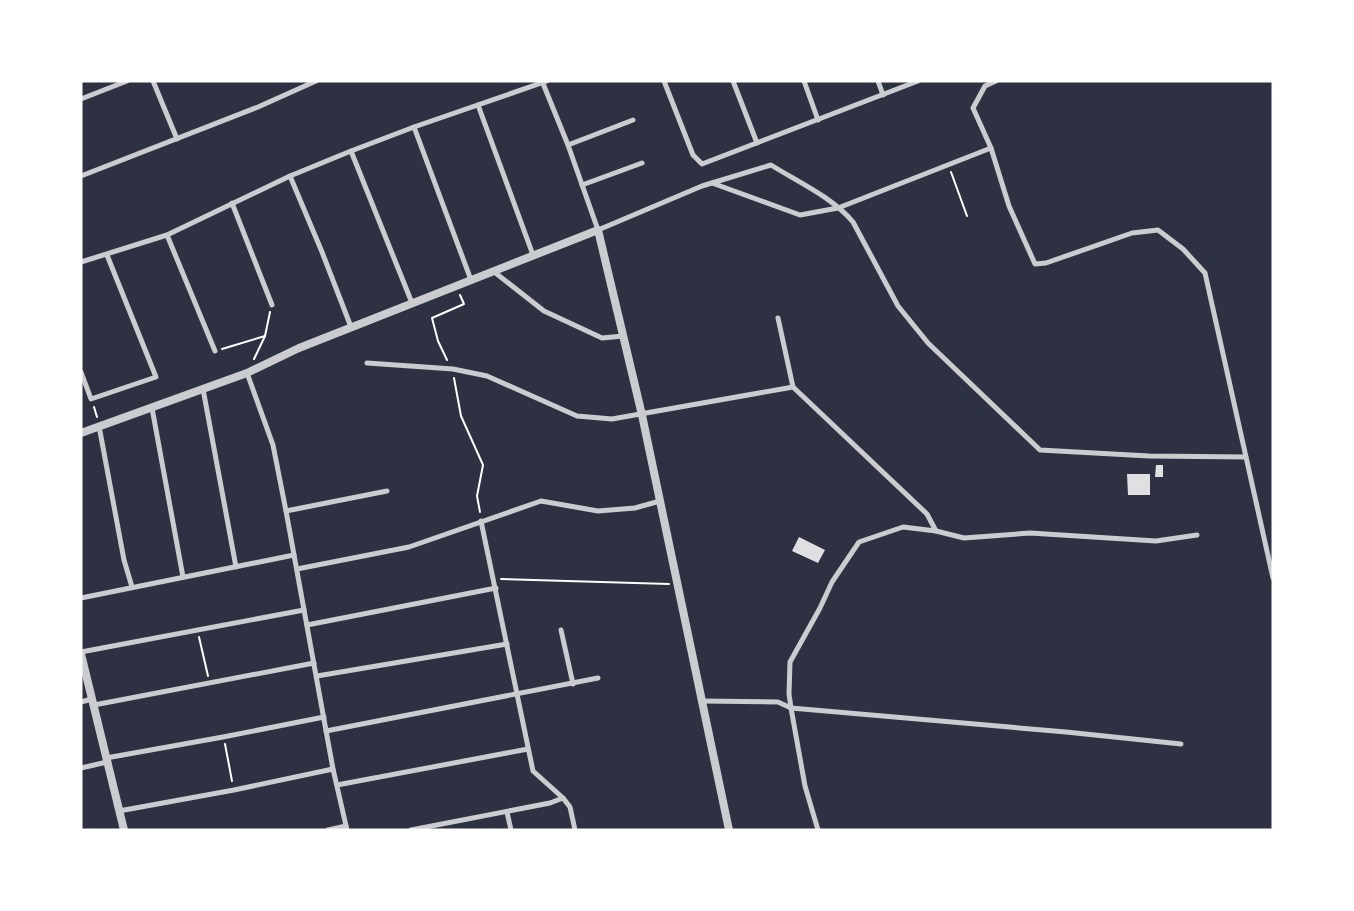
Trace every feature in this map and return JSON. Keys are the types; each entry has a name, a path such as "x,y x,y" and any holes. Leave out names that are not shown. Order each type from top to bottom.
{"street":[{"path":"81,99 127,81"},
{"path":"153,81 177,140"},
{"path":"81,176 177,140 316,81"},
{"path":"664,81 692,155 702,164 918,81"},
{"path":"733,81 756,142"},
{"path":"804,81 818,120"},
{"path":"878,81 883,95"},
{"path":"996,81 985,86 973,108 991,148 1009,206 1035,264 1046,263 1132,233 1158,230 1184,249 1205,273 1273,578"},
{"path":"81,262 167,235 290,176 351,151 544,82 598,230 642,415 729,830"},
{"path":"478,105 533,255"},
{"path":"568,145 633,120"},
{"path":"414,127 471,280"},
{"path":"712,183 800,215 838,208 991,148"},
{"path":"351,151 412,303"},
{"path":"582,185 642,163"},
{"path":"81,432 247,373 299,348 598,230 702,186 771,165 817,193 853,222 898,306 928,343 1040,450 1149,456 1246,457"},
{"path":"290,176 351,327"},
{"path":"232,203 272,305"},
{"path":"167,235 215,351"},
{"path":"81,372 91,399 156,377 107,255"},
{"path":"494,271 544,311 602,338 623,336"},
{"path":"778,318 792,387 926,514 936,530"},
{"path":"367,362 453,369 487,376 577,416 612,419 792,387"},
{"path":"247,373 272,445 297,569 333,769 346,828 328,830"},
{"path":"203,389 236,567"},
{"path":"152,408 183,577"},
{"path":"99,426 124,560 132,587"},
{"path":"286,511 387,491"},
{"path":"297,569 409,547 541,501 598,511 635,508 660,501"},
{"path":"481,521 533,771 563,798 570,807 575,830"},
{"path":"818,830 805,786 790,708 790,662 832,582 859,542 902,527 936,530 964,538 1030,533 1156,541 1198,535"},
{"path":"81,598 294,555"},
{"path":"307,625 496,588"},
{"path":"124,830 81,653 304,610"},
{"path":"561,630 573,684"},
{"path":"317,676 507,644"},
{"path":"81,702 93,702 209,684 314,663"},
{"path":"326,731 598,678"},
{"path":"702,701 778,702 790,708 1180,744"},
{"path":"81,768 106,760 324,717"},
{"path":"337,785 528,749"},
{"path":"119,811 234,790 333,769"},
{"path":"411,830 508,812 550,803 563,798"},
{"path":"508,812 511,830"},
{"path":"448,823 449,830"}],"path":[{"path":"948,164 968,216"},
{"path":"456,286 464,304 432,318 438,341 449,365 453,369 461,416 483,465 477,496 481,521"},
{"path":"247,373 265,336 272,305"},
{"path":"215,351 265,336"},
{"path":"91,399 99,426"},
{"path":"494,579 678,584"},
{"path":"197,630 209,684"},
{"path":"223,737 234,790"}],"building":[{"path":"1156,465 1163,465 1163,477 1155,477"},
{"path":"1127,474 1150,474 1150,495 1128,495"},
{"path":"799,537 825,550 818,563 792,551"}]}
